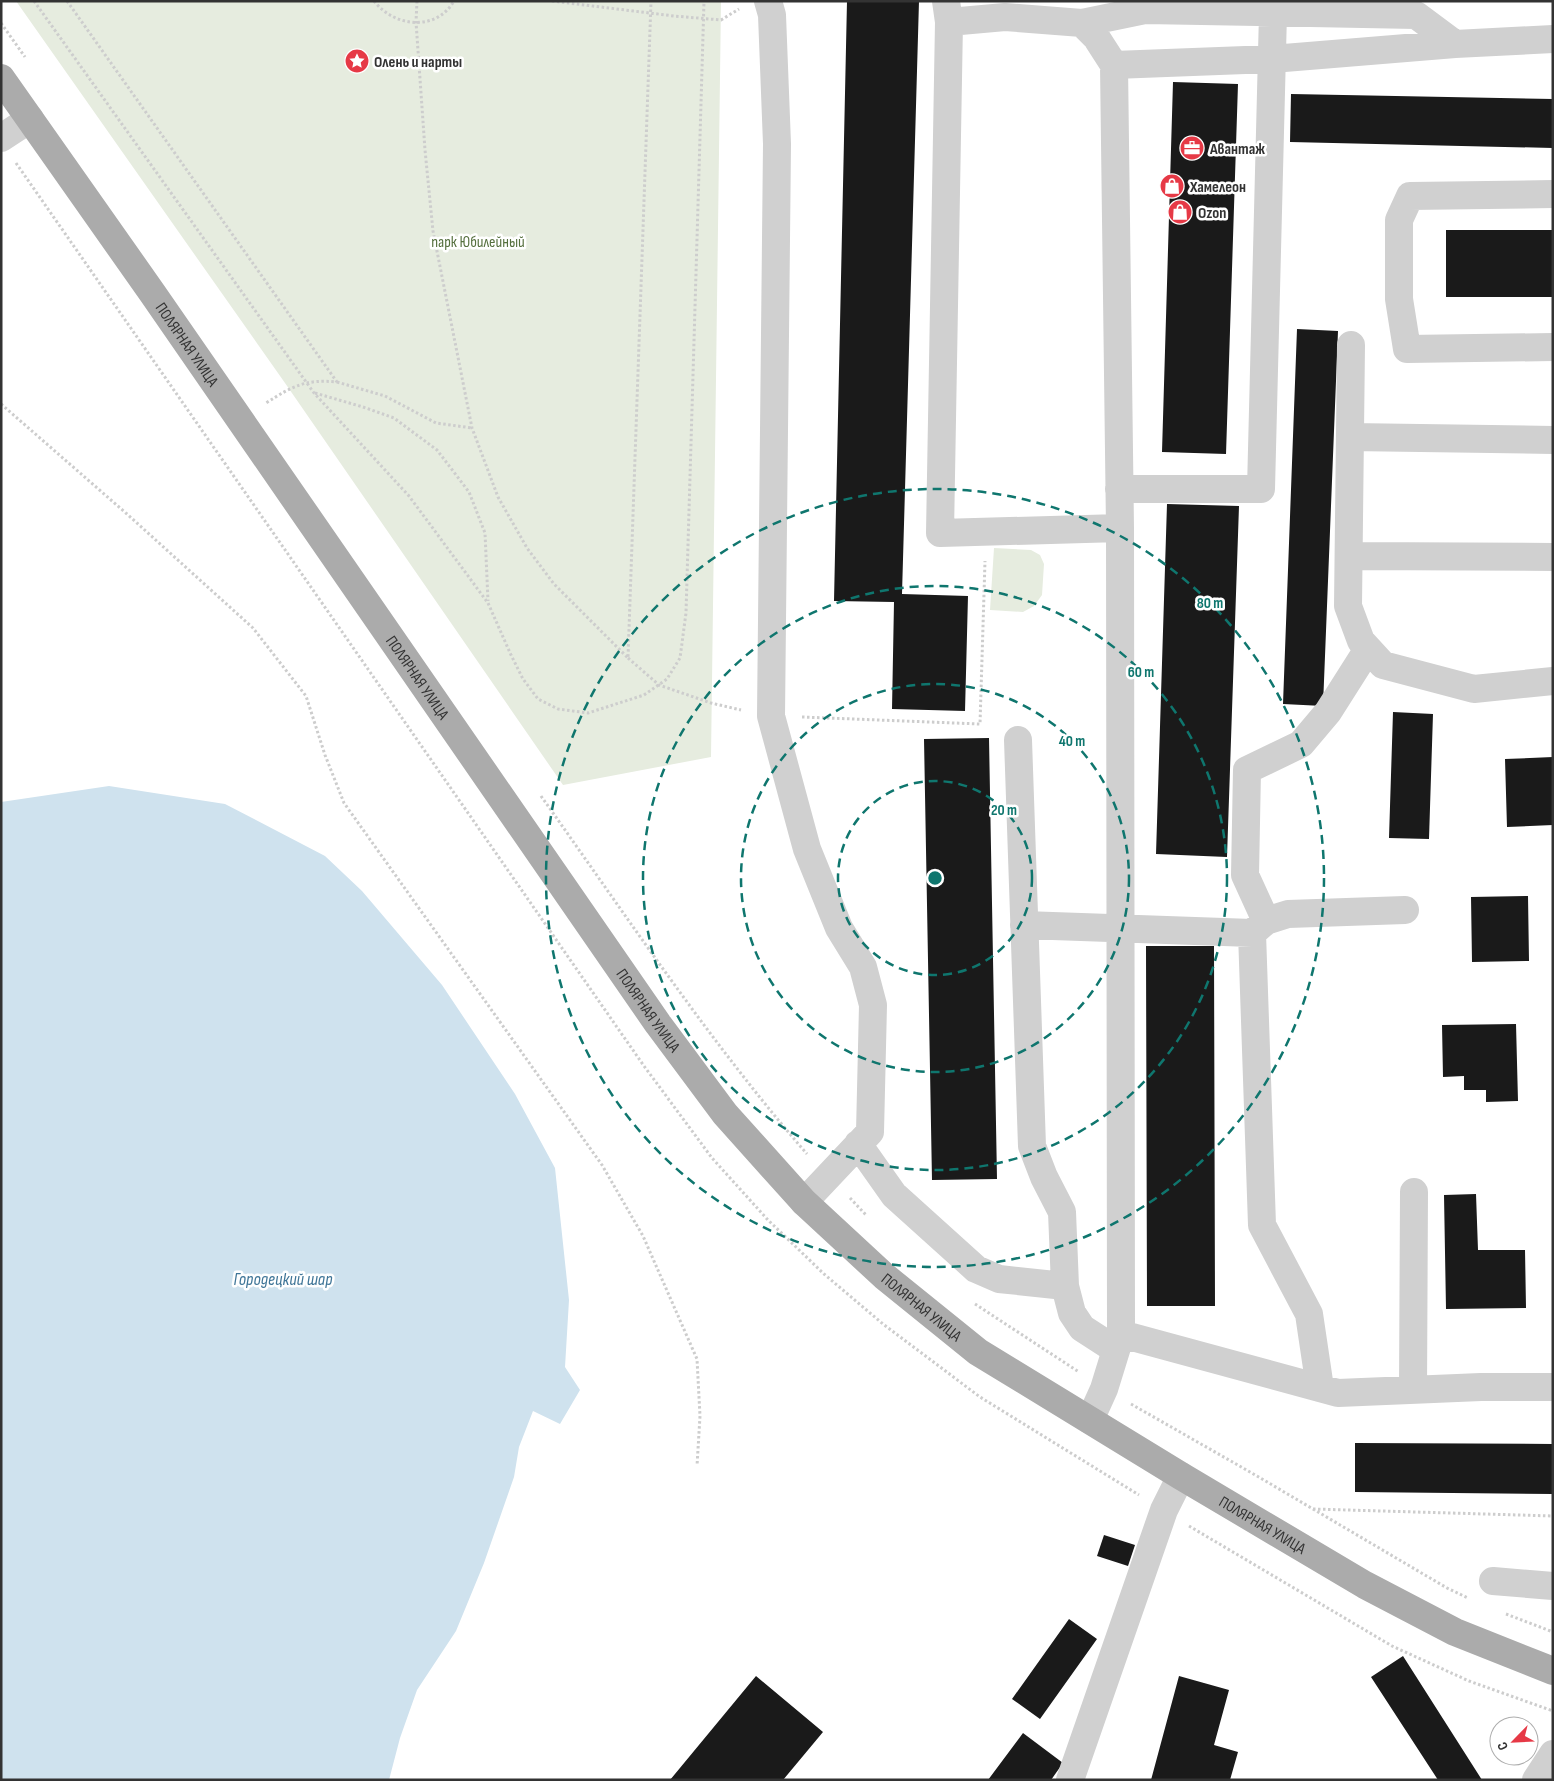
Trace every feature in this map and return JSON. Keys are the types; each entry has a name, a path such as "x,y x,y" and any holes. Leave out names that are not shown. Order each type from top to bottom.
{"main road":[{"name":"ПОЛЯРНАЯ УЛИЦА","path":"1,78 658,1024 725,1114 804,1202 884,1276 978,1352 1180,1476 1366,1585 1455,1632 1553,1671"}],"street":[{"path":"756,4 772,15 777,144 771,716 807,849 839,928 862,967 873,1005 870,1132 804,1202"},
{"path":"1120,528 940,532 947,11 1004,9 1082,23 1145,10 1416,15 1455,44"},
{"path":"1118,489 1261,488 1273,12"},
{"path":"1082,23 1096,37 1114,65 1120,528 1119,1342 1104,1389 1090,1420"},
{"path":"1114,65 1272,59 1455,44 1553,40"},
{"path":"6,147 30,119"},
{"path":"1553,194 1410,196 1398,220 1399,299 1407,349 1553,346"},
{"path":"1351,345 1348,606 1361,641 1383,666 1474,688 1553,681"},
{"path":"1350,437 1553,440"},
{"path":"1349,556 1553,557"},
{"path":"1320,1388 1309,1314 1262,1225 1259,927 1245,875 1247,770 1301,744 1328,712 1368,649"},
{"path":"1018,740 1032,1146 1044,1177 1062,1212 1065,1286 1072,1313 1082,1328 1119,1342 1338,1393 1553,1386"},
{"path":"1024,925 1120,928 1259,927 1288,914 1404,910"},
{"path":"858,1144 894,1195 976,1269 999,1279 1065,1286"},
{"path":"1413,1390 1414,1192"},
{"path":"1070,1780 1164,1510 1180,1476"},
{"path":"1493,1581 1553,1586"},
{"path":"1536,1780 1553,1754"}],"path":[{"path":"34,1 314,393 409,496 488,603 523,679 538,698 558,709 588,713 644,695 667,680 680,658 686,612 704,1"},
{"path":"67,1 337,382"},
{"path":"374,1 381,10 394,18 410,23 425,22 440,16 454,1"},
{"path":"417,1 416,22 433,231 472,428 498,497 527,548 554,584 628,658 659,685 710,703 771,716 980,724 986,532"},
{"path":"552,1 650,14 721,20 756,4"},
{"path":"628,658 651,1"},
{"path":"1,23 30,63"},
{"path":"6,147 627,1042 712,1158 768,1220 824,1274 883,1324 980,1397 1164,1510 1392,1646 1469,1681 1553,1711"},
{"path":"261,395 266,403 288,389 306,382 337,382 385,396 436,423 472,428"},
{"path":"314,393 394,418 437,450 469,492 485,533 488,603"},
{"path":"1,404 253,628 306,696 344,802 602,1165 643,1236 696,1359 700,1416 697,1466"},
{"path":"536,789 697,1015 756,1094 828,1176 867,1216"},
{"path":"972,1302 987,1314 1104,1389 1446,1588 1474,1600"},
{"path":"1311,1508 1553,1516"},
{"path":"1501,1613 1553,1632"}],"green space":[{"name":"парк Юбилейный","path":"16,1 721,1 711,757 563,785 285,383"},
{"path":"994,548 1031,550 1040,555 1044,564 1042,595 1034,606 1023,612 990,610"}],"water":[{"name":"Городецкий шар","path":"109,786 225,804 325,856 362,891 442,985 515,1094 555,1168 569,1300 565,1367 580,1390 560,1424 533,1411 519,1447 514,1477 484,1563 456,1631 417,1690 400,1738 389,1780 1,1780 1,802"}],"building":[{"path":"847,1 919,1 902,594 968,596 965,711 892,709 894,602 834,601"},
{"path":"1173,82 1238,84 1226,454 1162,452"},
{"path":"1291,94 1553,99 1553,148 1290,142"},
{"path":"1446,230 1553,230 1553,297 1446,297"},
{"path":"1297,329 1338,331 1323,706 1283,704"},
{"path":"1167,504 1239,506 1227,857 1156,854"},
{"path":"1393,712 1433,714 1429,839 1389,838"},
{"path":"989,738 997,1179 932,1180 924,739"},
{"path":"1553,757 1553,825 1507,827 1505,759"},
{"path":"1528,896 1529,961 1472,962 1471,897"},
{"path":"1146,946 1214,946 1215,1306 1147,1306"},
{"path":"1516,1024 1518,1101 1486,1102 1486,1090 1464,1090 1464,1076 1443,1077 1442,1025"},
{"path":"1476,1194 1478,1250 1525,1250 1526,1308 1446,1309 1444,1195"},
{"path":"1355,1443 1553,1444 1553,1494 1355,1492"},
{"path":"1104,1535 1135,1545 1128,1566 1097,1556"},
{"path":"1069,1619 1097,1639 1040,1719 1012,1699"},
{"path":"1403,1656 1482,1780 1438,1780 1371,1677"},
{"path":"756,1676 823,1732 783,1780 670,1780"},
{"path":"1179,1676 1229,1690 1214,1745 1238,1752 1230,1780 1151,1780"},
{"path":"1023,1733 1063,1763 1051,1780 988,1780"}],"place":[{"name":"Олень и нарты","path":"357,61"},
{"name":"Авантаж","path":"1192,148"},
{"name":"Хамелеон","path":"1172,186"},
{"name":"Ozon","path":"1180,212"}]}
